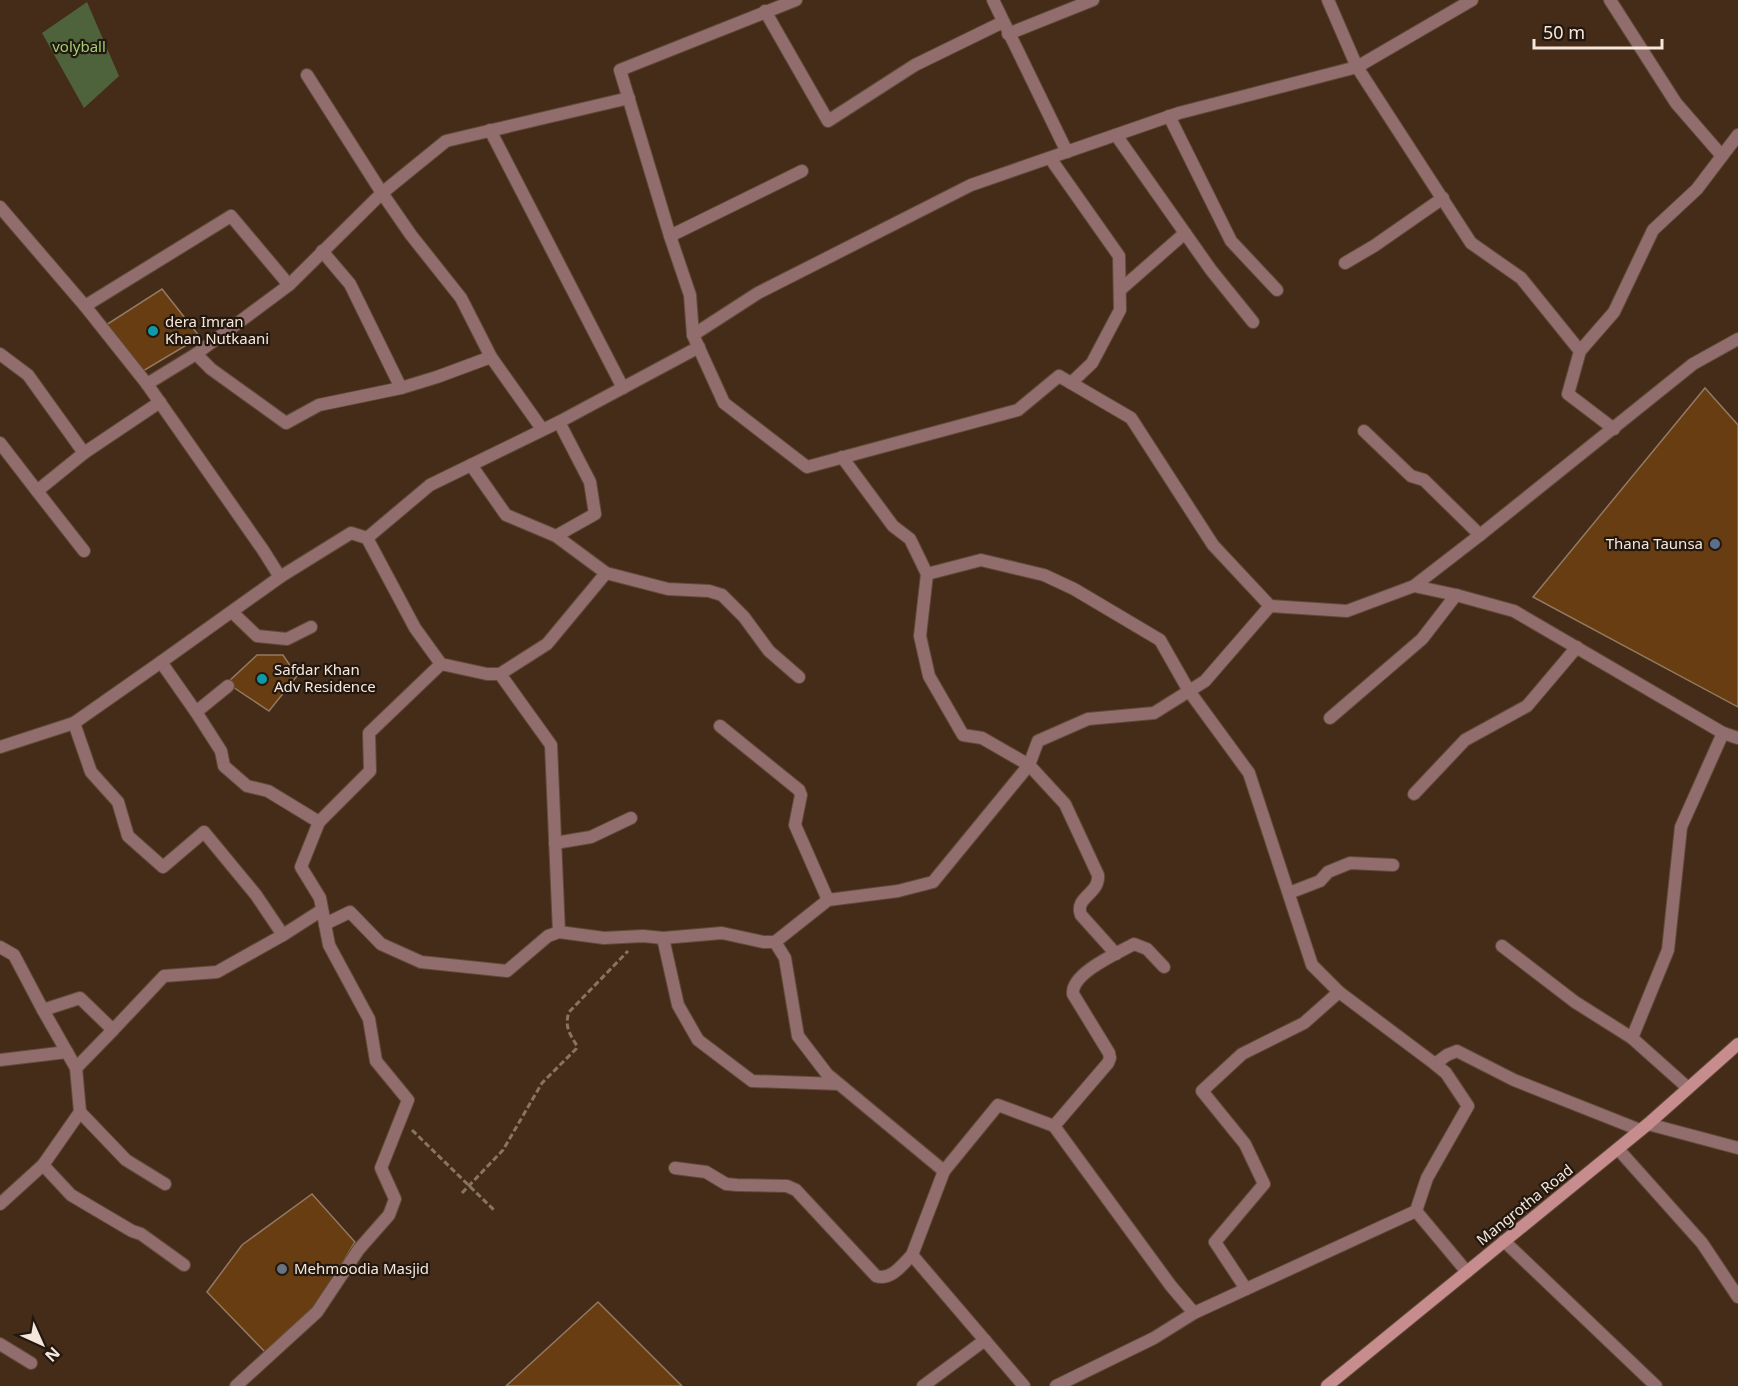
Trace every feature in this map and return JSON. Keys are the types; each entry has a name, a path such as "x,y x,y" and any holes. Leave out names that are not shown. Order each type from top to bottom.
{"main road":[{"name":"Mangrotha Road","path":"1327,1386 1618,1149 1738,1044"}],"street":[{"path":"796,0 620,70 690,295 693,335 724,403 807,467 1018,410 1059,376 1131,418 1213,545 1270,606 1347,611 1414,586 1480,536 1694,364 1738,339"},
{"path":"993,0 1067,152"},
{"path":"765,11 828,121 915,65 1006,28 1093,0"},
{"path":"1328,0 1358,67 1471,243 1521,278 1580,351"},
{"path":"693,335 758,292 971,185 1169,116 1358,67 1472,0"},
{"path":"1610,0 1676,103 1722,156"},
{"path":"307,75 411,235 461,298 490,357 542,429"},
{"path":"147,384 196,354 289,285 382,193 446,141 629,98"},
{"path":"1169,116 1231,241 1277,290"},
{"path":"490,130 623,388"},
{"path":"1116,135 1211,270 1253,322"},
{"path":"1614,429 1568,394 1580,351 1614,312 1653,230 1698,189 1738,135"},
{"path":"1050,158 1119,256 1120,310 1092,363 1071,383"},
{"path":"670,236 802,171"},
{"path":"1345,263 1374,246 1443,198"},
{"path":"0,207 85,306 147,384 280,577"},
{"path":"85,306 231,216 289,285"},
{"path":"1120,290 1185,233"},
{"path":"322,251 350,284 401,388"},
{"path":"367,538 430,485 559,422 699,347"},
{"path":"0,354 28,375 84,453"},
{"path":"196,354 211,369 286,423 319,405 401,388 490,357"},
{"path":"37,491 84,453 160,402"},
{"path":"556,536 595,514 590,482 559,422"},
{"path":"1364,431 1411,476 1424,480 1480,536"},
{"path":"0,443 84,551"},
{"path":"842,457 893,526 910,539 927,574 920,636 930,676 963,735 982,738 1029,765 1065,804 1098,875 1096,886 1080,904 1081,915 1116,954"},
{"path":"471,465 506,515 556,536 606,573 668,589 709,591 722,595 744,617 770,651 799,677"},
{"path":"0,747 74,723 280,577 351,533 367,538 415,628 441,664 488,674 500,674 547,644 606,573"},
{"path":"927,574 981,560 1044,575 1074,589 1160,640 1189,691 1249,773 1312,965 1339,992 1446,1073 1468,1106 1427,1178 1416,1211 1194,1313 1154,1338 1056,1386"},
{"path":"1414,586 1514,611 1723,733 1738,738"},
{"path":"1330,718 1422,639 1456,595"},
{"path":"325,924 350,912 381,944 422,962 507,971 548,936 559,932 604,938 643,936 663,938 722,933 762,942 775,942 828,900 898,891 933,882 1029,765 1038,741 1088,719 1154,713 1205,681 1270,606"},
{"path":"232,612 257,636 287,639 311,627"},
{"path":"1414,794 1465,740 1527,706 1577,647"},
{"path":"161,662 221,751 224,766 247,786 268,791 319,822"},
{"path":"236,1386 317,1312 359,1249 389,1215 395,1199 381,1168 408,1100 376,1061 369,1019 329,945 320,898 301,867 319,822 370,771 369,733 441,664"},
{"path":"500,674 551,745 559,932"},
{"path":"196,712 228,686"},
{"path":"74,723 91,772 118,802 128,836 163,867 204,832 256,895 284,935"},
{"path":"720,726 799,790 801,795 795,825 828,900"},
{"path":"1632,1038 1668,950 1681,827 1723,733"},
{"path":"555,843 591,837 631,818"},
{"path":"1289,893 1320,881 1328,872 1350,863 1393,865"},
{"path":"76,1068 164,976 217,972 284,935 322,910"},
{"path":"663,938 678,1005 698,1040 752,1081 839,1084"},
{"path":"775,942 785,958 798,1036 827,1074 944,1171"},
{"path":"1054,1126 1110,1058 1073,994 1075,983 1096,964 1134,944 1147,949 1164,967"},
{"path":"1502,946 1575,1002 1632,1038 1688,1088"},
{"path":"0,947 14,955 76,1068 80,1112 126,1160 165,1184"},
{"path":"1246,1289 1215,1242 1264,1184 1245,1144 1203,1091 1242,1054 1304,1023 1339,992"},
{"path":"43,1010 80,998 113,1029"},
{"path":"1435,1064 1457,1051 1514,1080 1644,1127 1738,1148"},
{"path":"0,1060 67,1052"},
{"path":"675,1168 706,1172 726,1184 787,1186 796,1190 876,1276 889,1277 912,1255 944,1171 998,1105 1054,1126 1171,1286 1194,1313"},
{"path":"0,1204 43,1165 80,1112"},
{"path":"1618,1149 1702,1242 1738,1297"},
{"path":"43,1165 71,1195 141,1234 184,1265"},
{"path":"1416,1211 1467,1272"},
{"path":"1504,1241 1656,1386"},
{"path":"912,1255 1024,1386"},
{"path":"923,1386 985,1340"},
{"path":"0,1344 31,1362"}],"path":[{"path":"462,1193 503,1150 542,1083 576,1049 576,1043 569,1034 567,1016 569,1012 643,936"},
{"path":"401,1118 495,1210"}],"green space":[{"name":"volyball","path":"87,2 119,76 84,108 42,33"}],"building":[{"name":"dera Imran Khan Nutkaani","path":"162,289 200,337 143,371 106,325"},
{"path":"1705,388 1738,425 1738,707 1533,597"},
{"name":"Safdar Khan Adv Residence","path":"257,655 283,655 297,676 269,711 227,683"},
{"name":"Mehmoodia Masjid","path":"312,1194 355,1242 319,1302 265,1352 207,1292 242,1245"},
{"path":"598,1302 682,1386 506,1386"}],"place":[{"name":"dera Imran Khan Nutkaani","path":"153,331"},
{"name":"Thana Taunsa","path":"1715,544"},
{"name":"Safdar Khan Adv Residence","path":"262,679"},
{"name":"Mehmoodia Masjid","path":"282,1269"}]}
